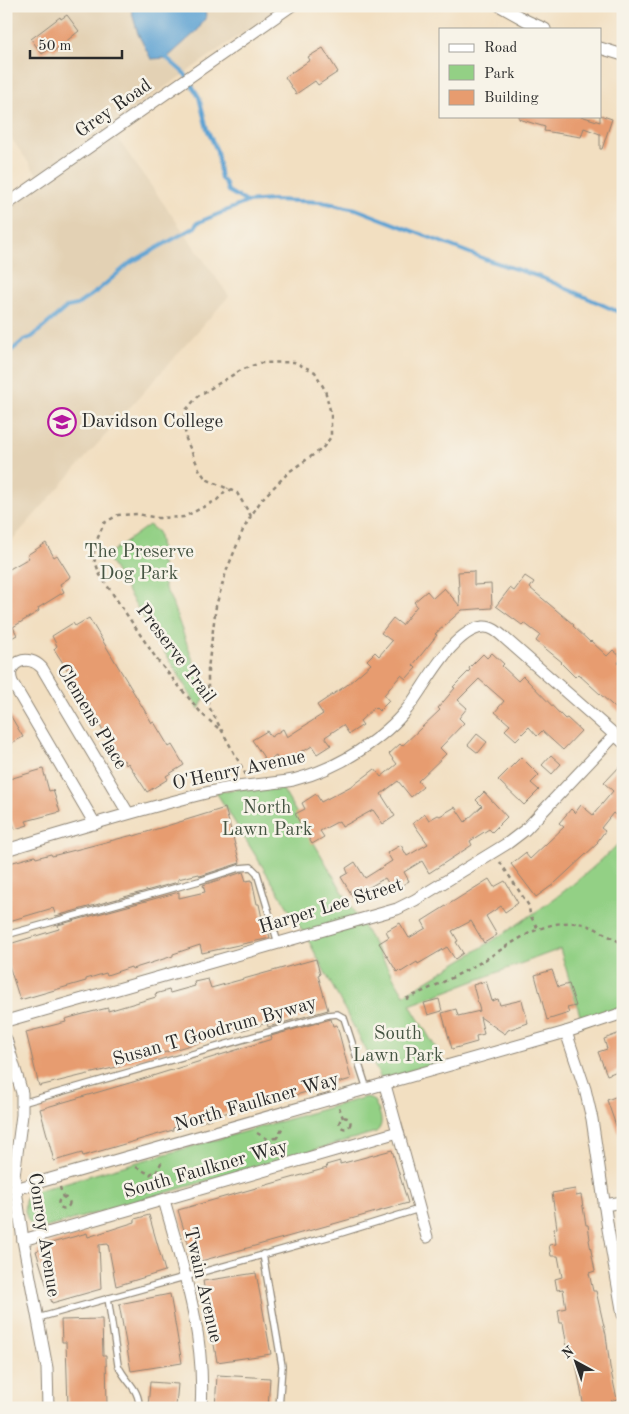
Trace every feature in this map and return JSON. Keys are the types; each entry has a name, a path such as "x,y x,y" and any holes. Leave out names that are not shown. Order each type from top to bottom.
{"street":[{"name":"Grey Road","path":"6,205 291,6"},
{"path":"500,6 543,28"},
{"path":"602,49 623,55"},
{"name":"O'Henry Avenue","path":"6,850 128,813 229,788 309,776 340,762 392,726 433,670 460,639 473,630 484,627 494,629 619,738"},
{"name":"Clemens Place","path":"95,824 12,682 10,676 12,670 16,664 22,661 30,660 36,662 42,668 128,813"},
{"name":"Harper Lee Street","path":"6,1021 397,909 493,852 525,830 619,738"},
{"name":"North Faulkner Way","path":"15,1188 385,1085 566,1032 623,1013"},
{"path":"566,1032 592,1120 623,1315"},
{"name":"Conroy Avenue","path":"6,1039 22,1093 15,1163 15,1188 47,1368 48,1408"},
{"path":"385,1085 427,1237"},
{"name":"South Faulkner Way","path":"23,1240 398,1132"},
{"name":"Twain Avenue","path":"164,1200 186,1277 199,1344 201,1408"},
{"path":"604,1205 623,1202"}],"lane":[{"path":"6,935 239,868 251,867 257,873 278,943"},
{"name":"Susan T Goodrum Byway","path":"22,1103 337,1014 344,1018 367,1090"},
{"path":"38,1318 420,1209"},
{"path":"263,1254 282,1366 279,1408"},
{"path":"108,1298 118,1364 121,1372 138,1394 139,1408"}],"path":[{"name":"Preserve Trail","path":"251,516 237,493 206,478 200,471 186,439 184,422 186,410 198,396 241,370 260,363 294,362 314,372 325,390 331,414 331,436 322,449 290,471 262,499 243,530 226,572 216,606 208,669 208,704 220,730 251,785"},
{"name":"Preserve Trail","path":"220,730 202,714 158,661 100,575 93,556 104,523 118,516 137,514 158,518 184,517 217,500 228,488"},
{"path":"493,852 529,906 530,915 538,929"},
{"path":"406,1000 471,968 538,929 572,923 580,924 602,932 623,943"},
{"path":"344,1117 349,1119 350,1122 344,1128 339,1123 341,1118 344,1117"},
{"path":"63,1198 70,1201 69,1206 66,1208 62,1208 59,1204 63,1198"}],"shaded area":[{"path":"6,6 281,6 38,176 6,131"},
{"name":"Davidson College","path":"115,135 229,296 6,547 6,210"}],"green space":[{"name":"The Preserve Dog Park","path":"149,525 158,532 164,586 171,600 199,677 207,692 199,709 106,556"},
{"name":"North Lawn Park","path":"279,783 359,920 305,935 216,792"},
{"name":"South Lawn Park","path":"623,839 623,1011 583,1025 560,949 410,1005 446,1065 384,1084 306,936 360,921 404,995 546,905 598,863"},
{"path":"366,1097 374,1101 379,1113 381,1125 376,1132 41,1229 30,1224 26,1216 26,1198 29,1194 36,1191"}],"water":[{"path":"130,6 205,6 206,17 198,30 167,58 151,59 138,34"}],"building":[{"path":"67,15 79,31 54,51 51,48 42,54 31,39 60,17 61,19"},
{"path":"323,48 338,72 318,85 315,81 296,94 285,77 310,60 308,57"},
{"path":"602,116 612,119 602,149 600,149 600,134 584,128 581,137 544,131 545,127 519,118 587,118 600,122"},
{"path":"46,543 54,557 57,555 70,576 60,584 64,592 38,608 39,611 13,627 17,635 6,641 6,571 29,558 27,555"},
{"path":"474,571 474,585 491,584 492,608 462,610 435,634 437,635 413,665 416,668 406,679 401,675 384,695 389,701 379,711 375,707 360,721 363,725 349,734 343,725 325,737 331,745 317,754 312,746 282,765 276,756 267,762 252,740 267,731 271,737 283,729 287,737 323,714 317,705 347,685 371,664 367,660 375,652 379,656 392,641 381,633 393,618 402,625 417,606 414,602 427,591 433,598 444,588 460,606 458,572"},
{"path":"525,576 534,582 530,588 574,625 590,642 607,656 613,650 622,658 618,663 623,667 623,715 578,674 575,677 562,662 536,641 540,635 524,623 522,625 496,606 510,588 514,591"},
{"path":"89,618 152,723 154,722 169,747 172,745 184,765 166,776 168,779 147,792 128,763 126,765 124,760 121,762 54,649 57,646 52,636 73,623 75,626"},
{"path":"492,653 504,664 502,666 518,681 523,676 565,719 567,718 581,731 563,750 542,731 537,736 529,727 516,740 505,730 510,725 495,712 504,701 479,679 458,700 467,708 459,718 464,723 440,748 446,754 418,781 423,787 411,797 398,781 381,794 395,816 383,824 373,810 342,827 339,821 320,831 324,837 312,844 295,814 305,809 302,803 316,794 321,802 355,784 375,769 381,777 397,764 389,754 400,744 402,746 440,710 438,708 455,688 453,687 483,654 487,658"},
{"path":"6,708 23,737 6,746"},
{"path":"477,734 487,742 478,753 468,745"},
{"path":"551,755 561,764 552,774 542,765"},
{"path":"521,757 539,775 531,783 539,790 524,805 498,780"},
{"path":"623,763 623,821 613,813 601,828 605,831 598,843 554,884 536,897 511,864 525,853 530,859 564,827 559,823 571,809 575,813 581,805 593,815 613,791 604,783"},
{"path":"43,769 49,791 53,790 60,812 26,821 28,825 15,829 12,821 6,823 6,780"},
{"path":"484,792 507,817 492,832 489,829 470,841 472,845 429,873 422,861 404,872 409,881 393,891 385,878 353,897 341,877 348,873 346,868 355,862 365,878 392,861 387,853 401,845 407,856 428,844 413,823 425,814 429,820 455,807 465,822 482,806 476,800"},
{"path":"225,808 240,863 200,876 199,874 178,879 178,882 56,916 53,908 6,922 6,864 35,856 36,858 51,854 52,856 134,836"},
{"path":"243,872 246,881 252,880 257,904 259,904 262,918 265,918 270,938 202,953 200,945 132,969 131,967 107,975 106,973 86,979 86,981 20,1000 6,956 6,945 59,929 58,925 179,892 179,898 205,892 203,885"},
{"path":"489,879 494,887 505,881 518,903 505,912 501,906 486,916 497,935 484,943 471,921 452,931 463,953 455,959 447,947 418,964 417,962 401,972 399,970 397,972 379,943 389,937 386,931 400,923 409,938 426,928 422,921"},
{"path":"316,959 320,974 318,975 328,1010 268,1027 267,1023 121,1066 39,1086 26,1032 66,1022 65,1019 91,1012 108,1008 108,1011 156,997 155,994 169,990 170,993 195,986 194,982 208,979 211,988"},
{"path":"552,970 558,987 569,984 576,1006 567,1008 569,1013 547,1020 535,975"},
{"path":"486,981 492,1001 498,999 500,1005 522,1000 528,1023 508,1030 505,1034 480,1017 484,1034 476,1036 477,1042 452,1049 442,1013 456,1009 458,1016 480,1011 473,985"},
{"path":"439,999 442,1011 428,1015 424,1003"},
{"path":"331,1019 333,1026 337,1025 351,1079 258,1106 257,1103 199,1123 198,1120 173,1128 173,1130 83,1156 82,1153 54,1161 40,1109 133,1082 272,1039 271,1036"},
{"path":"620,1033 623,1042 623,1069 607,1075 598,1052 607,1049 604,1039"},
{"path":"623,1094 623,1140 621,1140 607,1100"},
{"path":"392,1150 408,1203 194,1263 178,1210 327,1168 326,1165 340,1161 340,1164"},
{"path":"575,1189 576,1196 581,1195 586,1225 588,1225 595,1271 589,1273 593,1291 596,1291 606,1335 617,1399 611,1401 613,1408 584,1408 574,1352 568,1353 563,1323 560,1323 558,1310 566,1308 563,1289 557,1290 555,1279 562,1277 558,1256 551,1256 549,1245 556,1244 554,1229 557,1228 552,1193"},
{"path":"149,1215 165,1271 116,1286 108,1244 99,1245 101,1289 52,1303 36,1251 49,1247 48,1244 87,1233 88,1237 135,1222 135,1219"},
{"path":"256,1273 271,1354 217,1362 203,1281"},
{"path":"170,1294 182,1363 131,1371 119,1304"},
{"path":"102,1319 103,1355 106,1355 107,1408 68,1408 66,1342 62,1342 61,1320"},
{"path":"217,1375 270,1378 268,1408 215,1408"},
{"path":"150,1382 178,1384 176,1406 148,1408"}],"waterway":[{"path":"166,53 167,58 185,74 199,97 207,129 217,151 221,179 225,182 228,191 247,202"},
{"path":"6,355 24,340 32,337 67,307 77,305 97,291 130,263 195,227 197,223 247,202 273,200 322,202 356,209 485,259 543,278 623,314"}],"place":[{"name":"Davidson College","path":"62,422"}]}
